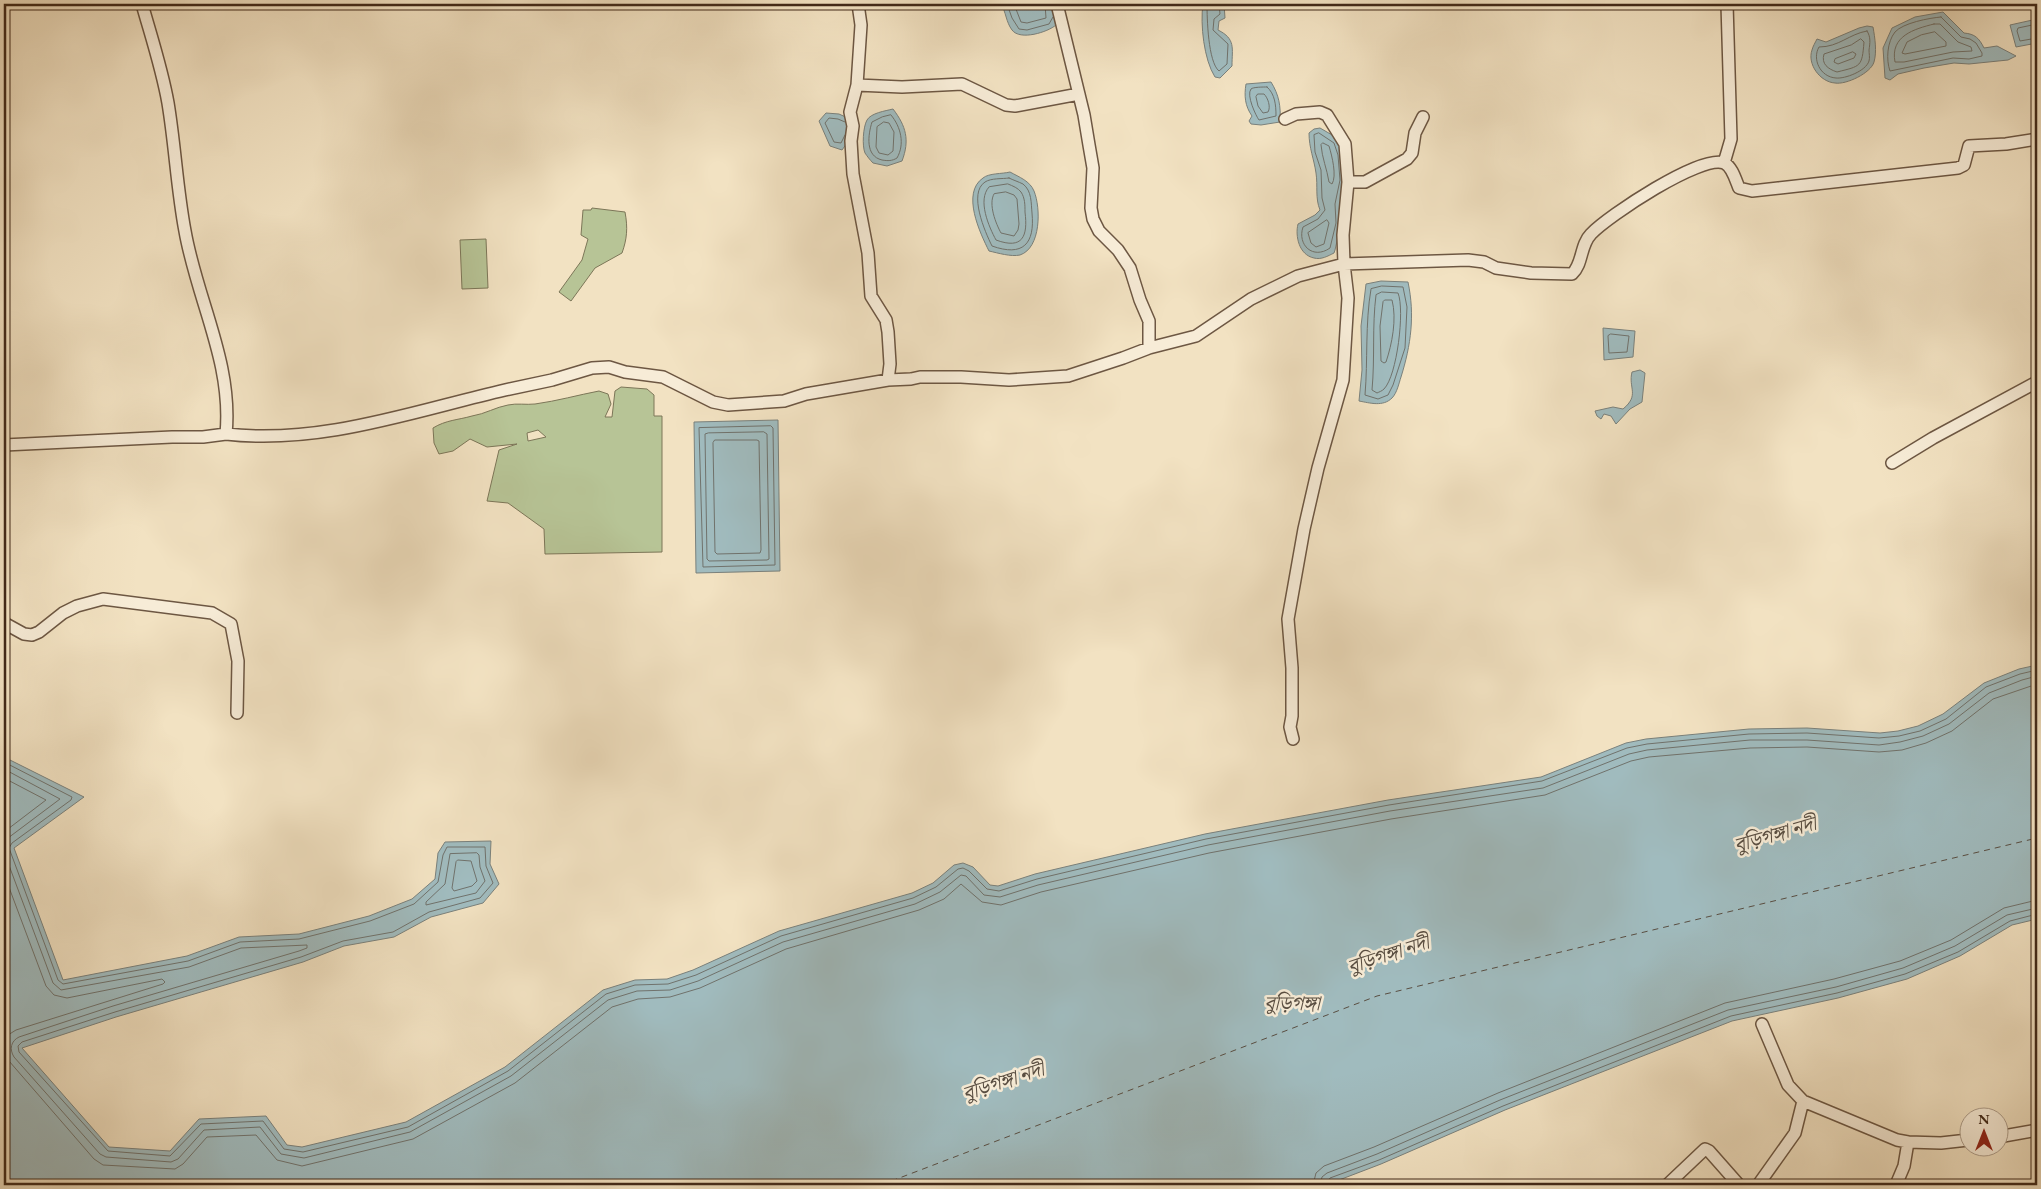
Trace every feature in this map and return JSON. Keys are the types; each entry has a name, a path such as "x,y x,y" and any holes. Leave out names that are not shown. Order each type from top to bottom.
{"street":[{"path":"142,4 168,102 184,230 190,257 223,369 228,414 226,434"},
{"path":"858,4 861,25 858,85 850,112 853,126 851,141 853,174 868,253 871,296 886,320 890,364 888,380"},
{"path":"1057,4 1079,94 1092,168 1091,208 1093,219 1099,231 1118,250 1130,268 1149,321 1149,348"},
{"path":"1724,162 1731,139 1727,4"},
{"path":"858,85 902,87 962,84 1006,105 1015,106 1079,94"},
{"path":"1285,119 1296,114 1320,112 1328,116 1345,144 1348,182 1343,235 1348,298 1342,380 1308,512 1288,619 1292,668 1292,716 1290,727 1293,739"},
{"path":"1348,182 1365,182 1407,159 1412,153 1414,133 1423,117"},
{"path":"4,446 203,437 226,434 254,437 329,432 456,401 524,387 592,368 609,367 625,372 663,377 713,402 728,405 784,401 806,394 888,380 940,376 1008,380 1068,376 1149,348 1196,336 1251,298 1285,280 1344,264 1468,260 1484,262 1496,268 1531,273 1572,274 1576,270 1584,245 1590,234 1608,220 1679,174 1714,162 1724,162 1730,167 1740,188 1752,191 1958,168 1964,165 1969,146 2006,144 2037,139"},
{"path":"1892,463 1933,438 2037,382"},
{"path":"4,623 24,634 32,635 70,610 103,600 212,613 231,624 238,661 236,713"},
{"path":"1762,1024 1788,1085 1803,1101 1897,1140 1941,1143 1958,1141"},
{"path":"1758,1185 1795,1133 1803,1101"},
{"path":"2008,1135 2037,1130"},
{"path":"1896,1185 1904,1166 1908,1142"},
{"path":"1667,1185 1705,1149 1709,1151 1739,1185"}],"green space":[{"path":"592,208 625,212 627,228 625,243 622,253 595,268 571,301 559,292 582,260 588,239 581,235 583,210 591,210"},
{"path":"486,239 488,288 462,289 460,240"},
{"path":"621,387 647,389 654,395 654,416 662,416 662,552 545,554 544,529 508,503 487,501 499,450 517,444 487,447 470,439 453,451 439,454 434,443 433,428 447,422 508,405 543,403 599,391 608,394 611,404 605,417 612,417 615,391","holes":["538,430 546,437 528,441 527,433"]}],"water":[{"path":"1001,4 1056,4 1056,25 1034,34 1021,35 1010,27"},
{"path":"1203,4 1224,4 1225,18 1219,21 1218,30 1228,37 1232,45 1232,66 1220,78 1215,77 1208,61 1203,31"},
{"path":"1943,12 1964,33 1976,37 1984,48 1997,46 2016,56 2008,60 1969,64 1954,63 1924,68 1898,74 1890,80 1885,78 1883,48 1892,28 1915,17"},
{"path":"2037,19 2037,43 2016,47 2010,25"},
{"path":"1867,26 1873,27 1875,40 1875,58 1872,66 1858,77 1840,83 1830,82 1820,76 1811,61 1813,47 1817,39 1826,42"},
{"path":"1271,82 1279,101 1280,122 1261,125 1251,124 1249,121 1252,116 1245,93 1246,84"},
{"path":"893,109 904,127 906,146 902,161 887,166 873,163 864,150 863,136 867,120 878,113"},
{"path":"826,113 839,114 850,119 847,143 842,150 830,146 819,121"},
{"path":"1320,128 1339,139 1343,154 1340,205 1341,223 1334,253 1317,258 1309,256 1302,249 1299,244 1297,229 1298,224 1315,215 1320,210 1309,133 1314,129"},
{"path":"1010,172 1030,185 1034,191 1038,207 1036,236 1027,251 1020,255 989,251 974,213 973,193 983,178 992,174"},
{"path":"1381,281 1408,282 1411,330 1397,391 1385,403 1376,404 1359,401 1362,370 1361,326 1366,284"},
{"path":"1603,328 1635,331 1633,357 1604,360"},
{"path":"1640,370 1645,373 1642,402 1630,409 1616,424 1611,416 1604,414 1601,419 1597,416 1595,411 1613,407 1623,409 1628,404 1632,395 1632,372"},
{"path":"778,420 780,571 696,573 694,422"},
{"name":"বুড়িগঙ্গা","path":"2037,665 2037,919 2012,925 1960,956 1907,979 1838,998 1732,1021 1505,1110 1381,1164 1326,1185 4,1185 4,757 84,797 14,848 63,980 187,956 239,937 299,934 369,916 412,899 435,879 438,853 445,842 491,841 490,864 499,884 483,903 431,917 394,937 344,946 303,962 116,1017 22,1048 109,1147 170,1151 199,1119 266,1116 287,1145 302,1147 406,1122 505,1067 603,990 635,980 667,979 693,970 779,931 912,893 933,883 954,865 963,863 973,867 990,885 998,886 1035,874 1205,834 1388,800 1541,777 1626,743 1646,739 1749,729 1807,728 1880,733 1898,731 1918,726 1943,714 1984,683 2019,669"}],"ferry route":[{"path":"881,1185 1377,996 2037,838"}],"water label":[{"name":"বুড়িগঙ্গা নদী","path":"1775,834"},
{"name":"বুড়িগঙ্গা নদী","path":"1388,954"},
{"name":"বুড়িগঙ্গা নদী","path":"1003,1081"}]}
